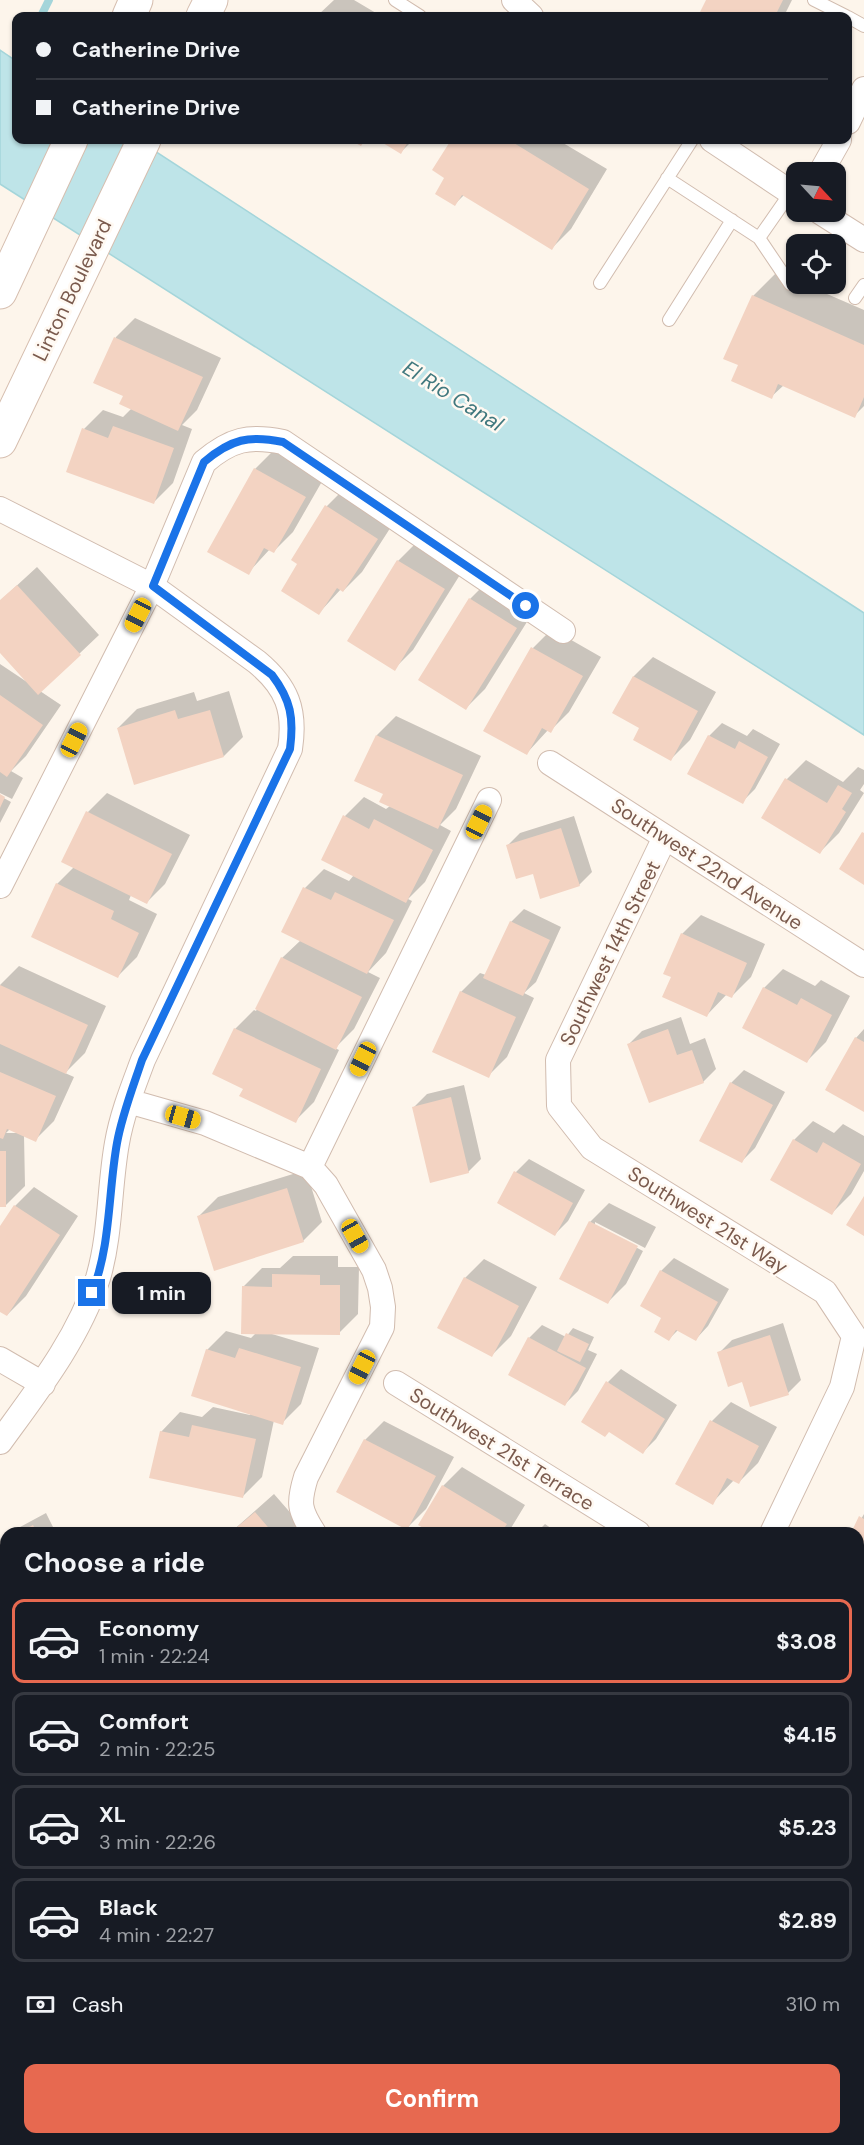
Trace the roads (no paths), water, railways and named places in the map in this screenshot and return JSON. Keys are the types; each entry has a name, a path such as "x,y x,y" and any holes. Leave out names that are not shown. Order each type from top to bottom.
{"main road":[{"path":"0,292 69,144"},
{"name":"Linton Boulevard","path":"0,441 142,144"}],"street":[{"path":"852,114 864,89"},
{"path":"718,144 786,189"},
{"path":"826,162 836,144"},
{"path":"836,222 864,240"},
{"path":"0,886 153,586 204,462 221,448 240,440 262,438 283,442 563,631"},
{"path":"0,509 153,586 272,675 284,691 291,710 293,729 290,749 142,1060 117,1143 108,1229 98,1277 79,1324 43,1384 0,1442"},
{"name":"Southwest 22nd Avenue","path":"550,763 864,965"},
{"path":"310,1167 489,800"},
{"name":"Southwest 14th Street","path":"559,1106 558,1060 665,837"},
{"path":"128,1101 206,1123 310,1167 326,1185 374,1270 383,1307 382,1327 306,1477 300,1497 303,1516 310,1527"},
{"name":"Southwest 21st Way","path":"559,1106 592,1148 825,1292 854,1336 842,1387 775,1527"},
{"path":"0,1359 43,1384"},
{"name":"Southwest 21st Terrace","path":"396,1383 628,1527"}],"lane":[{"path":"395,0 414,12"},
{"path":"814,0 837,12"},
{"path":"600,283 689,144"},
{"path":"667,178 759,238 786,278"},
{"path":"759,238 786,204"},
{"path":"669,320 732,220"},
{"path":"855,298 864,285"}],"water":[{"name":"El Rio Canal","path":"0,50 12,58 12,144 144,144 864,613 864,735 0,184"}],"waterway":[{"path":"43,12 49,0"}]}
